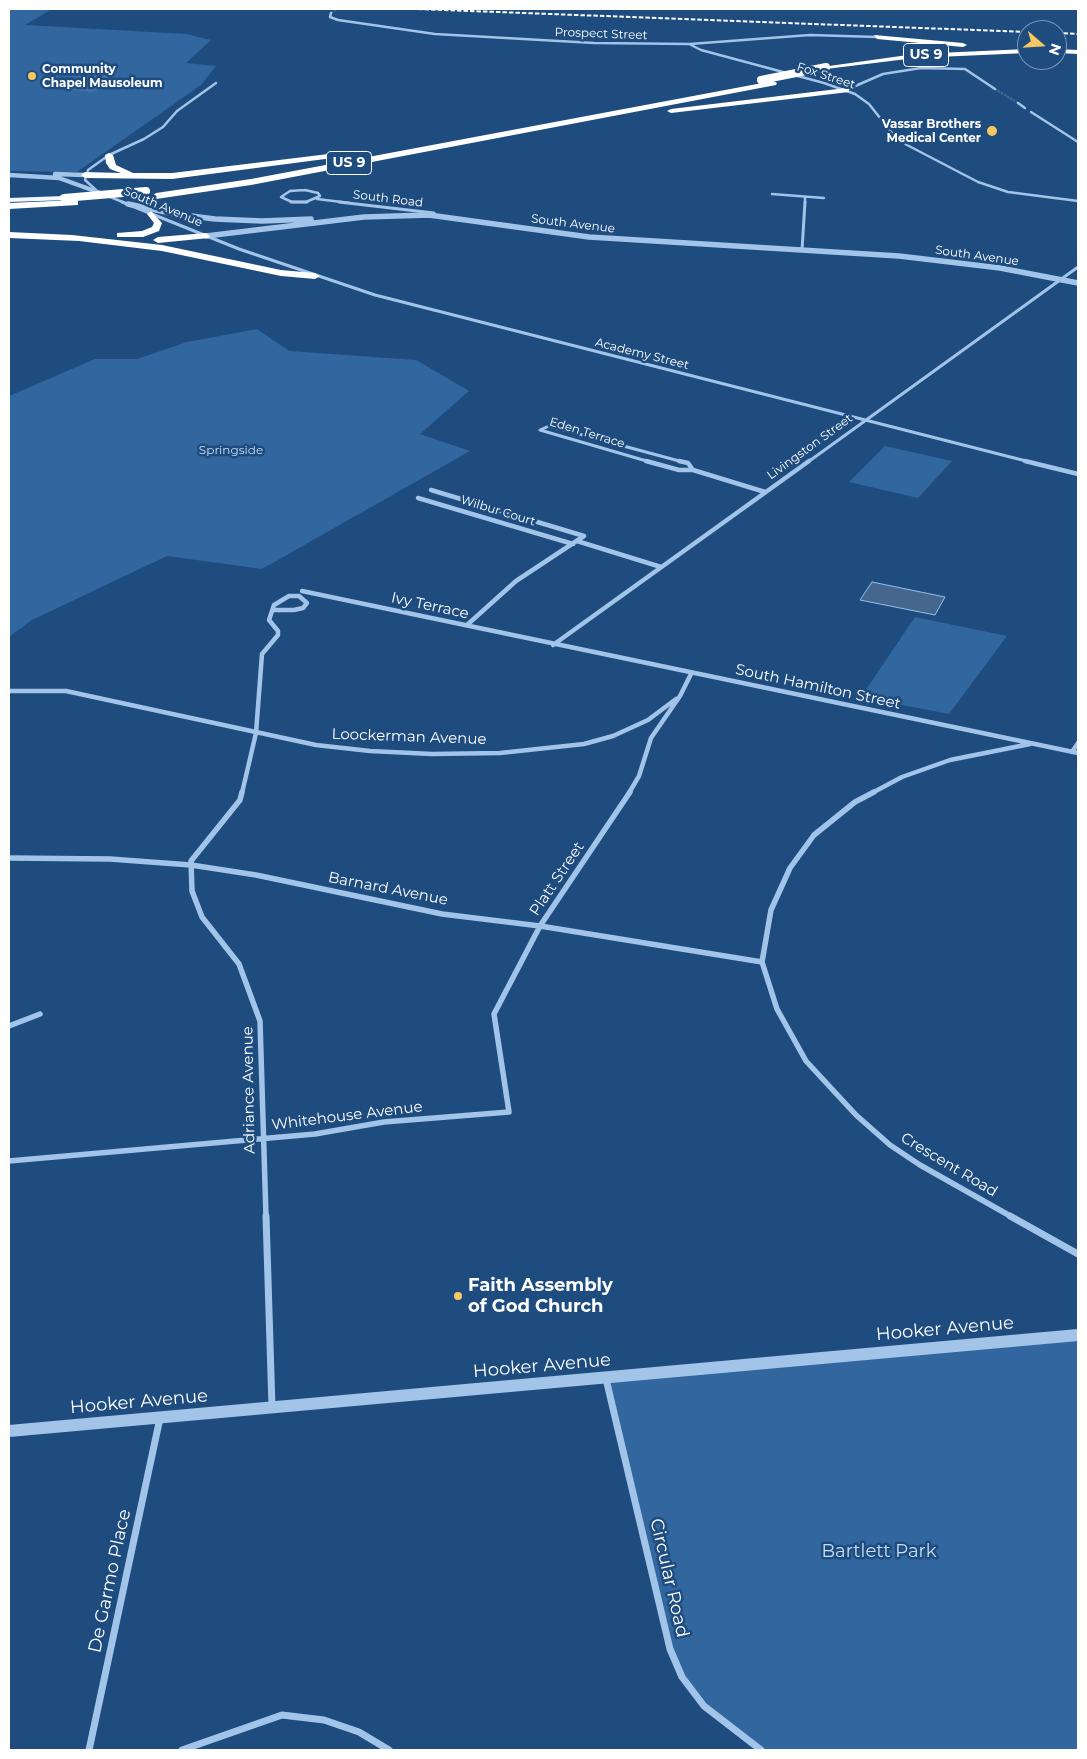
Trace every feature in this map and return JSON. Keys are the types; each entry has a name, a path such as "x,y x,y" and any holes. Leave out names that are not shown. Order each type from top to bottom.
{"highway":[{"path":"877,37 1017,49"},
{"path":"826,67 899,53 910,48 905,42 877,37"},
{"name":"US 9","path":"9,200 146,192 226,181 826,67 915,56 1017,51"},
{"name":"US 9","path":"9,206 156,196 243,183 837,70 927,59 1017,56"},
{"path":"541,127 846,90"},
{"path":"85,175 180,175 401,148"},
{"path":"109,155 110,163 116,168 128,173 150,176"},
{"path":"114,235 138,234 154,230 159,225 151,214"},
{"path":"9,230 114,235 206,236"},
{"path":"9,236 163,240 206,236"},
{"path":"72,238 162,248 281,273 315,276"}],"street":[{"name":"Prospect Street","path":"331,13 330,17 338,20 462,37 634,44 690,44 795,35 877,37"},
{"name":"Fox Street","path":"690,44 701,50 846,90 869,104 892,133 907,145 978,182 1008,192 1078,201"},
{"path":"846,90 889,72 932,68 965,69 995,89"},
{"path":"9,175 85,175 109,155 156,131 171,117 216,83"},
{"path":"1018,103 1025,108"},
{"path":"1031,112 1078,142"},
{"path":"27,175 59,178 103,194"},
{"name":"South Avenue","path":"85,175 87,184 103,194 206,236 378,215 429,215 589,237 904,256 1061,278 1078,283"},
{"name":"South Road","path":"317,199 320,196 318,193 305,190 288,192 281,197 286,201 297,203 317,199 428,212 456,218"},
{"path":"772,194 824,198"},
{"path":"802,250 805,197"},
{"path":"128,204 184,216 227,220 274,221 378,215"},
{"name":"Academy Street","path":"206,236 315,276 446,315 1078,474"},
{"name":"Livingston Street","path":"553,644 1078,267"},
{"name":"Eden Terrace","path":"693,470 688,463 549,426 540,430 679,470 693,470 764,492"},
{"name":"Wilbur Court","path":"431,490 584,536 575,542"},
{"name":"Wilbur Court","path":"418,498 661,568"},
{"path":"467,625 516,581 575,542"},
{"name":"Ivy Terrace","path":"302,591 553,644"},
{"path":"191,865 191,861 214,829 240,800 256,733 262,654 278,635 278,631 269,620 274,605 288,596 299,596 308,603 303,608 294,610 273,610"},
{"name":"South Hamilton Street","path":"553,644 1075,753"},
{"name":"Platt Street","path":"509,1112 494,1014 540,926 622,806 639,776 651,738 680,696 691,674"},
{"name":"Loockerman Avenue","path":"9,691 66,691 316,746 370,752 441,754 543,750 584,744 613,736 648,720 680,696"},
{"path":"1075,753 1078,743"},
{"name":"Crescent Road","path":"1030,744 950,760 902,777 856,802 814,835 790,868 771,910 762,962 777,1009 806,1061 856,1114 890,1145 920,1165 1078,1254"},
{"name":"Barnard Avenue","path":"9,858 110,858 191,865 256,875 442,914 540,926 762,962"},
{"name":"Adriance Avenue","path":"191,865 192,891 202,918 239,964 260,1021 262,1139 272,1408"},
{"path":"9,1026 40,1014"},
{"name":"Whitehouse Avenue","path":"9,1161 315,1134 384,1122 509,1112"},
{"name":"Hooker Avenue","path":"9,1431 1078,1335"},
{"name":"Circular Road","path":"606,1378 670,1648 682,1677 704,1706 761,1750"},
{"name":"De Garmo Place","path":"89,1750 160,1417"},
{"path":"182,1750 282,1715 324,1720 358,1732 389,1750"}],"green space":[{"path":"9,9 52,9 25,25 186,34 211,40 186,63 216,66 201,85 77,172 9,171"},
{"name":"Springside","path":"257,329 289,351 416,360 469,391 420,434 470,451 262,569 167,556 32,620 9,637 9,396 95,359 137,359 187,342"},
{"path":"885,446 952,461 918,498 849,482"},
{"path":"915,617 1007,636 949,714 861,697"},
{"name":"Bartlett Park","path":"1078,1335 1078,1750 761,1750 738,1734 692,1689 670,1649 606,1378"}],"shaded area":[{"path":"872,582 945,597 935,615 860,600"}],"building":[{"path":"95,67 104,67 114,80 92,92 59,88"}],"tunnel":[{"path":"331,13 337,9"},
{"path":"995,89 1018,103"}],"railway":[{"path":"418,9 1017,32"},
{"path":"1067,33 1078,34"}],"place":[{"name":"Community Chapel Mausoleum","path":"32,76"},
{"name":"Vassar Brothers Medical Center","path":"992,131"},
{"name":"Faith Assembly of God Church","path":"458,1296"}]}
